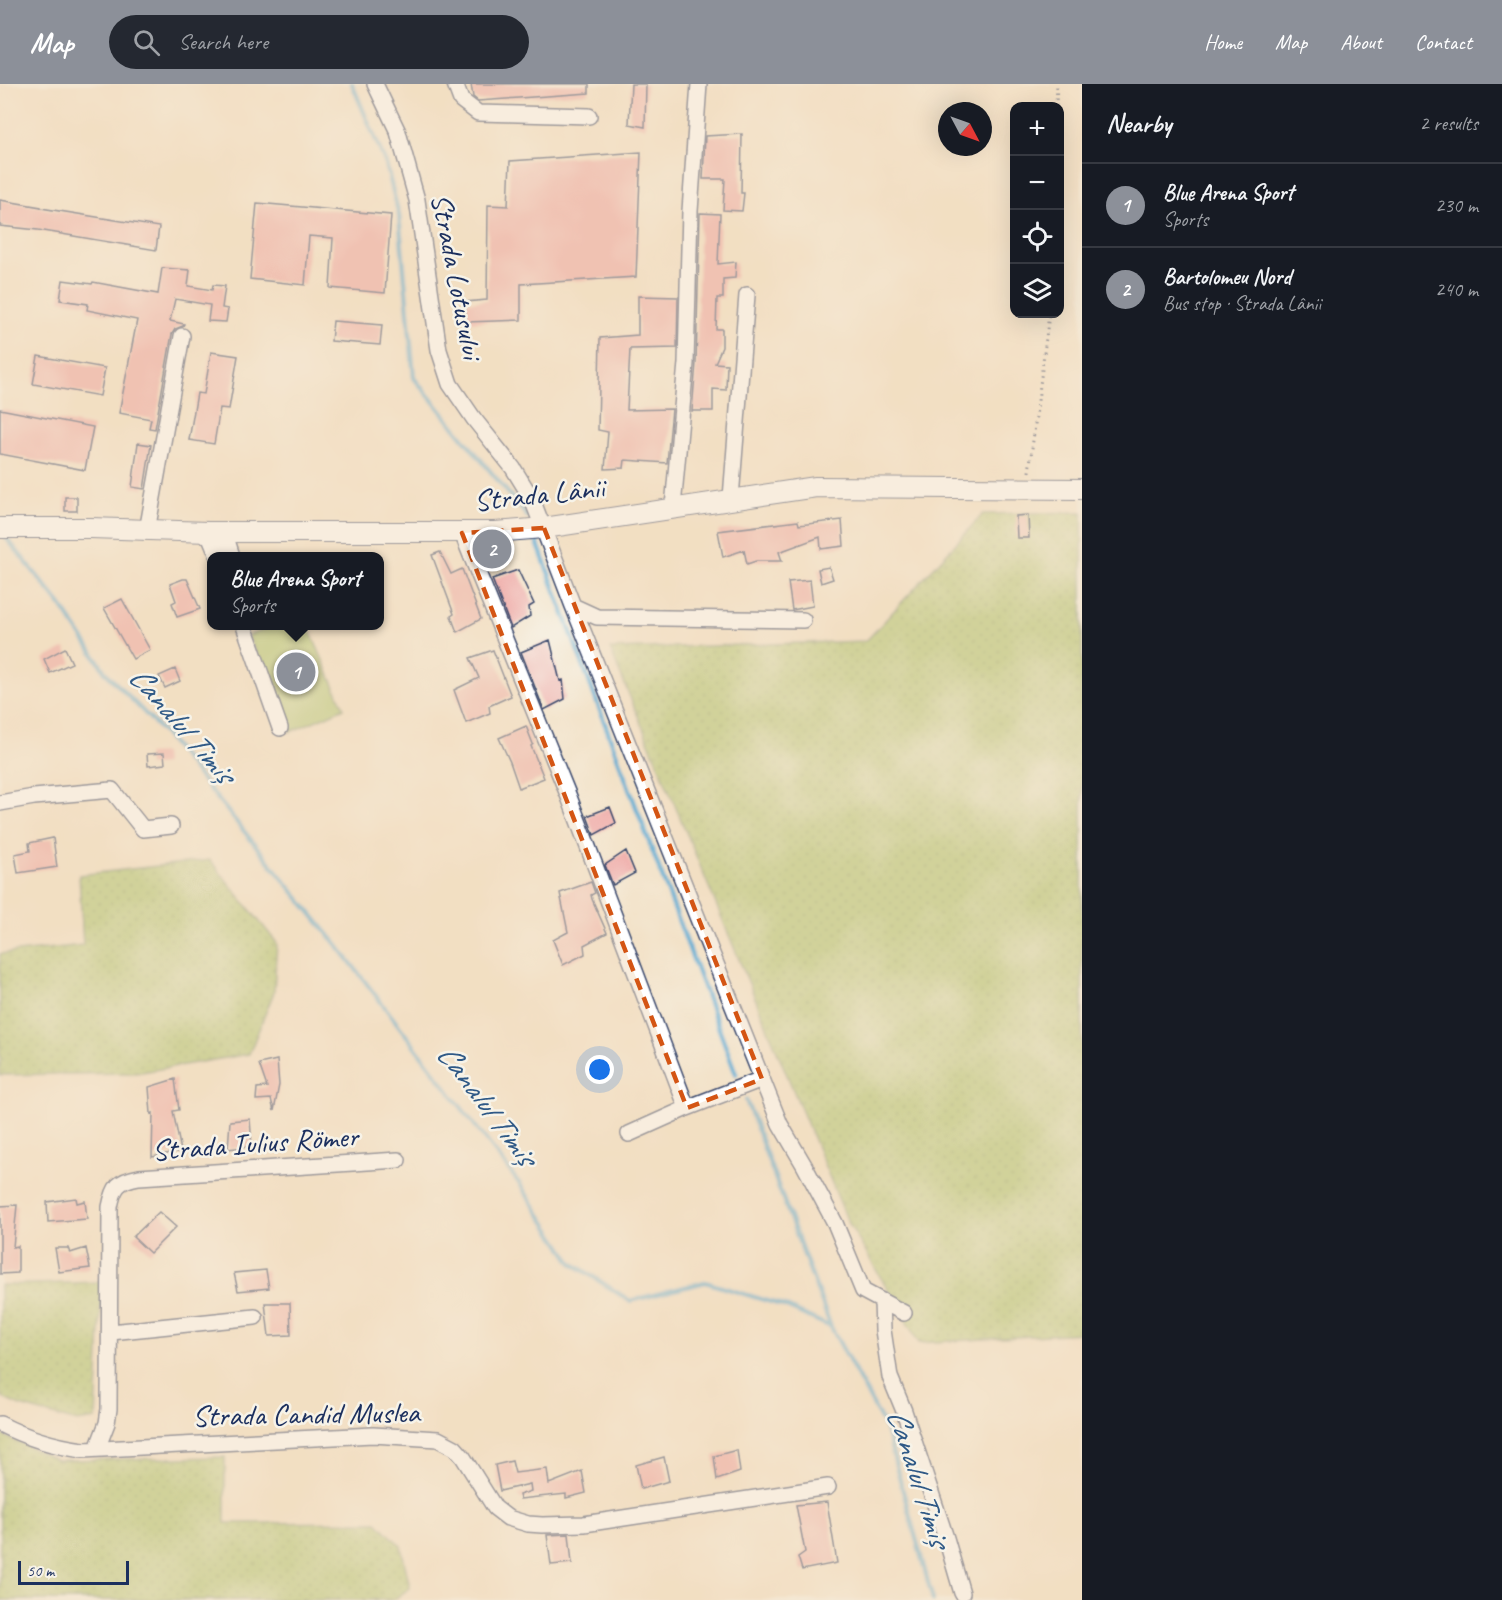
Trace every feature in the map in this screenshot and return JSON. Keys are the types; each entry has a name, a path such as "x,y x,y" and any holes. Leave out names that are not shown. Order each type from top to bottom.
{"main road":[{"name":"Strada Lânii","path":"0,528 20,526 147,531 462,533 544,528 816,487 1082,489"}],"street":[{"name":"Strada Lotusului","path":"375,84 398,132 417,200 439,350 450,384 474,419 513,468 532,499 780,1124 835,1223 862,1291 904,1313"},
{"path":"455,84 461,100 478,113 589,116"},
{"path":"673,507 686,363 690,211 699,84"},
{"path":"731,498 747,296"},
{"path":"147,531 182,336"},
{"path":"216,531 218,552"},
{"path":"216,531 229,552"},
{"path":"462,533 568,797 687,1108"},
{"path":"573,606 597,617 803,620"},
{"path":"245,630 280,728"},
{"path":"0,803 34,797 112,790 143,829 171,826"},
{"path":"629,1134 687,1108 762,1079"},
{"name":"Strada Iulius Römer","path":"111,1332 110,1207 112,1195 124,1180 139,1177 398,1160"},
{"path":"882,1301 883,1330 890,1377 904,1411 962,1593"},
{"path":"97,1449 107,1423 109,1409 111,1332 255,1317"},
{"name":"Strada Candid Muslea","path":"0,1424 53,1446 83,1450 373,1435 438,1439 455,1448 463,1457 495,1508 508,1518 528,1524 584,1524 828,1487"}],"path":[{"path":"1056,102 1057,84"},
{"path":"1027,489 1048,318"}],"highlighted area":[{"path":"544,528 762,1079 687,1108 462,533"}],"green space":[{"path":"1082,512 1082,1333 919,1343 848,1222 610,649 866,641 983,514"},
{"path":"262,630 310,630 344,708 290,732 248,636"},
{"path":"210,860 277,943 274,992 249,1054 136,1073 0,1075 0,954 83,945 79,875"},
{"path":"102,1282 96,1419 77,1422 20,1406 0,1397 0,1285"},
{"path":"0,1434 58,1460 225,1457 225,1523 377,1522 401,1546 410,1588 393,1600 0,1600"}],"building":[{"path":"471,84 589,84 589,93 478,101 473,97"},
{"path":"631,84 646,84 645,127 629,124"},
{"path":"742,134 741,193 744,193 742,211 723,210 725,179 703,179 705,136"},
{"path":"641,152 636,277 521,284 521,320 466,322 465,302 487,300 488,205 508,206 510,161"},
{"path":"0,200 159,227 156,250 38,230 0,226"},
{"path":"257,203 391,215 385,293 330,288 333,238 309,236 305,285 250,279"},
{"path":"700,213 720,214 718,264 736,262 735,278 723,279 723,298 717,298 716,329 722,329 722,347 715,363 727,364 726,390 713,389 713,411 692,411 696,363"},
{"path":"162,268 190,270 188,286 212,290 213,285 225,286 222,308 228,309 226,322 208,321 210,305 175,299 170,321 184,324 175,329 172,334 155,429 149,428 151,419 119,413 137,320 87,310 88,304 60,300 63,280 92,284 93,282 158,294"},
{"path":"638,296 678,297 677,348 630,349 627,410 672,409 667,463 625,460 624,468 605,469 608,432 598,430 600,338 638,335"},
{"path":"333,321 382,325 380,345 331,341"},
{"path":"211,352 238,356 229,409 220,408 214,444 189,440 197,393 204,394"},
{"path":"38,356 105,368 100,396 33,384"},
{"path":"0,409 93,427 85,470 0,454"},
{"path":"138,443 151,445 144,489 132,487"},
{"path":"65,497 77,497 77,511 65,511"},
{"path":"1028,515 1029,538 1017,538 1016,516"},
{"path":"842,520 844,546 821,549 820,537 779,552 782,561 756,561 747,564 744,550 723,557 718,531 798,521 799,525"},
{"path":"440,552 451,574 462,569 481,619 457,632 451,616 454,614 432,555"},
{"path":"829,567 833,579 821,583 818,569"},
{"path":"518,570 534,604 529,607 530,616 511,628 492,579"},
{"path":"187,579 200,609 177,617 172,603 176,601 170,584"},
{"path":"810,580 813,606 792,610 788,582"},
{"path":"122,599 150,650 133,659 104,608"},
{"path":"550,640 560,681 563,680 565,699 544,710 521,652"},
{"path":"65,648 72,663 50,673 44,659"},
{"path":"493,650 511,696 489,706 490,713 466,723 454,690 479,678 470,658"},
{"path":"175,669 180,681 165,688 159,676"},
{"path":"526,726 533,744 531,746 544,778 519,788 499,738"},
{"path":"164,753 165,764 148,766 147,754"},
{"path":"610,807 616,823 594,835 587,816"},
{"path":"53,838 57,867 18,873 15,854 30,851 29,843"},
{"path":"626,851 635,873 613,885 605,865"},
{"path":"591,882 595,893 591,895 592,899 607,933 584,945 585,954 563,965 553,940 568,932 560,893"},
{"path":"277,1060 279,1085 274,1111 271,1099 256,1100 257,1088 267,1087 259,1064"},
{"path":"175,1079 179,1110 173,1111 181,1151 152,1157 153,1113 151,1114 149,1087"},
{"path":"250,1119 252,1146 228,1149 230,1121"},
{"path":"76,1198 77,1203 85,1201 87,1219 48,1222 47,1202"},
{"path":"17,1205 13,1247 18,1246 18,1273 0,1274 0,1206"},
{"path":"159,1212 176,1227 150,1253 133,1237"},
{"path":"55,1248 68,1248 70,1253 86,1248 90,1268 59,1272"},
{"path":"266,1270 269,1288 238,1291 234,1273"},
{"path":"265,1303 290,1303 291,1335 269,1336"},
{"path":"737,1450 740,1472 717,1480 714,1456"},
{"path":"664,1457 669,1481 641,1489 636,1465"},
{"path":"512,1461 515,1473 547,1469 549,1484 582,1471 586,1493 566,1498 566,1494 520,1499 519,1495 531,1491 530,1484 500,1491 495,1465"},
{"path":"827,1502 837,1563 802,1570 798,1557 805,1552 796,1505"},
{"path":"569,1534 572,1563 551,1565 547,1535"}],"waterway":[{"path":"352,84 386,164 399,215 414,378 527,516"},
{"name":"Canalul Timiș","path":"4,535 60,604 106,673 163,732 341,950 519,1183 572,1263 630,1301 705,1282 784,1306 831,1327 886,1429 933,1600"},
{"path":"537,542 736,1074"},
{"path":"746,1100 831,1327"}],"place":[{"name":"Bartolomeu Nord","path":"492,549"},
{"name":"Blue Arena Sport","path":"296,672"}]}
